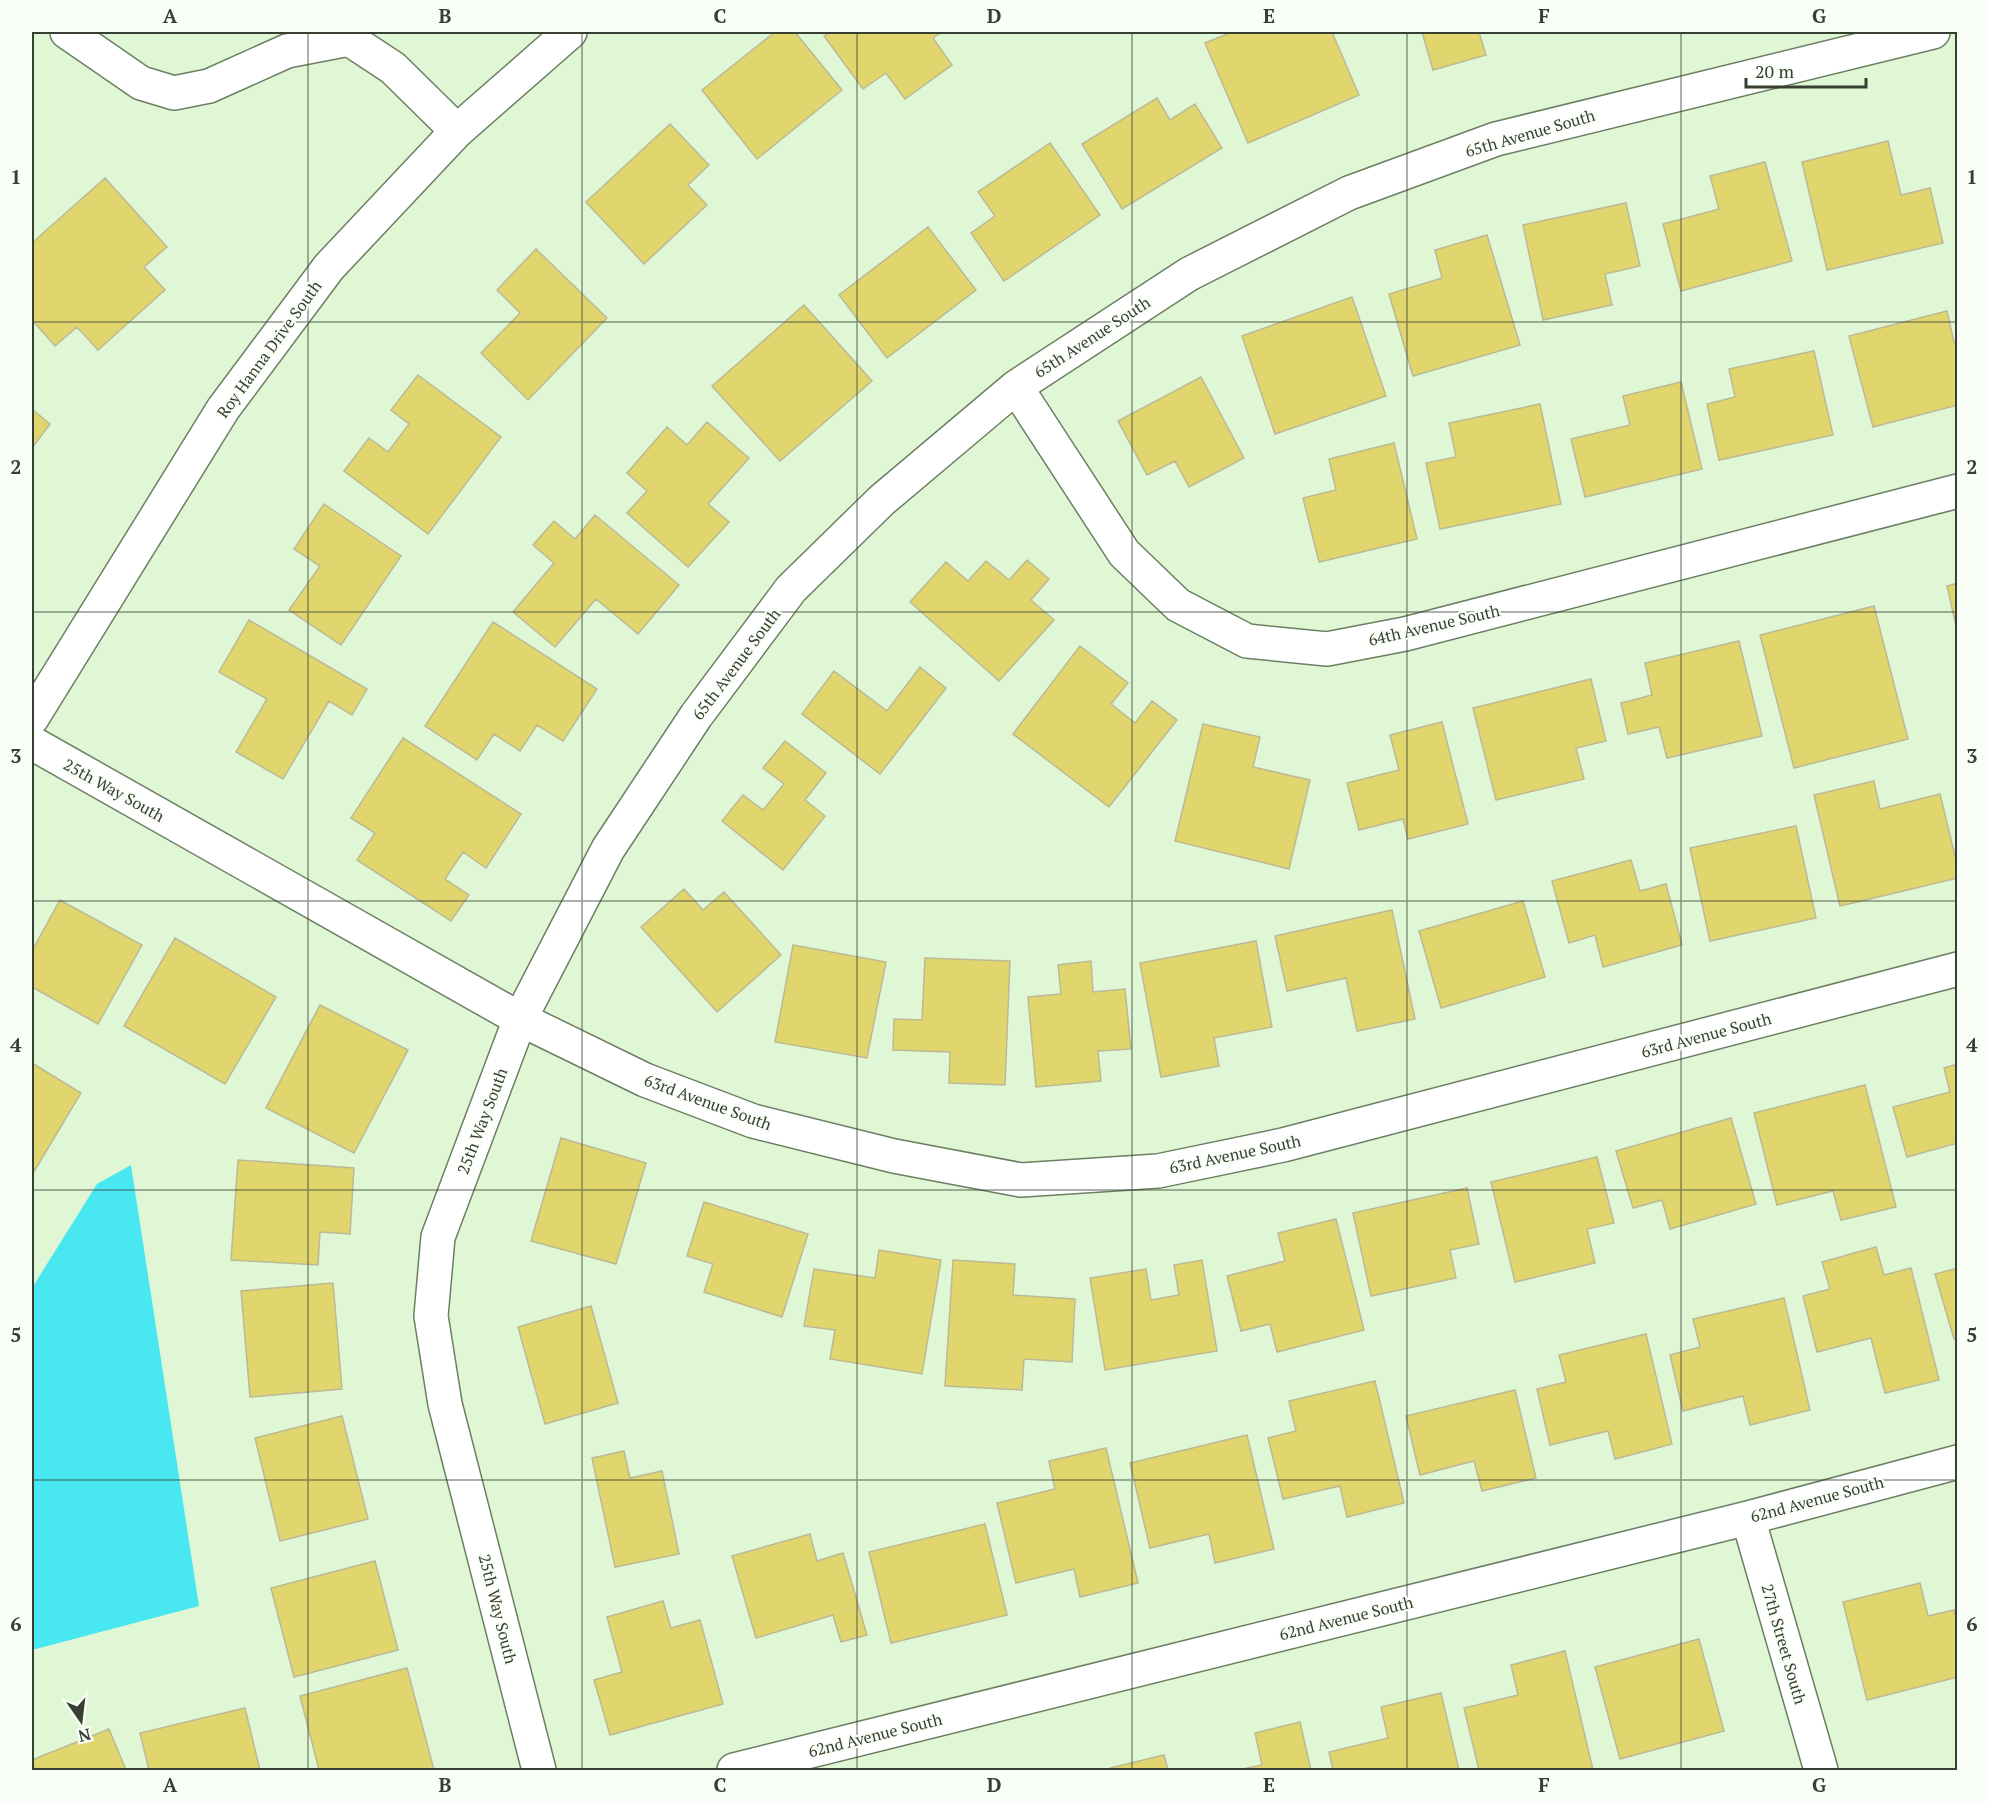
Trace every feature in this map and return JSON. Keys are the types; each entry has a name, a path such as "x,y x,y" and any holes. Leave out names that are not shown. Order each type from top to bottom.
{"street":[{"path":"67,32 141,83 174,93 209,86 287,51 349,39 393,68 457,131"},
{"name":"Roy Hanna Drive South","path":"32,718 223,409 329,267 457,131 570,32"},
{"name":"65th Avenue South","path":"520,1019 608,849 696,716 791,589 882,500 1016,387 1189,274 1349,193 1496,139 1933,32"},
{"name":"64th Avenue South","path":"1016,387 1124,553 1178,605 1247,641 1327,649 1405,634 1958,491"},
{"name":"25th Way South","path":"32,743 520,1019 438,1237 432,1316 445,1404 539,1770"},
{"name":"63rd Avenue South","path":"520,1019 645,1080 753,1121 894,1156 1021,1180 1158,1171 1283,1145 1958,969"},
{"name":"62nd Avenue South","path":"734,1770 1748,1518 1958,1462"},
{"name":"27th Street South","path":"1748,1518 1821,1770"}],"water":[{"path":"131,1165 199,1606 32,1650 32,1288 97,1184"}],"building":[{"path":"775,32 795,32 842,90 757,159 702,90"},
{"path":"831,32 942,32 933,38 952,65 905,99 886,73 863,89 824,36"},
{"path":"1232,32 1332,32 1359,95 1248,143 1205,43"},
{"path":"1422,32 1479,32 1486,55 1433,70"},
{"path":"1157,98 1170,120 1195,104 1222,148 1122,209 1082,144"},
{"path":"670,124 709,165 688,185 707,205 644,264 586,202"},
{"path":"1888,141 1901,195 1930,188 1943,243 1827,270 1802,162"},
{"path":"1050,143 1100,215 1004,281 971,233 995,216 978,192"},
{"path":"1765,162 1792,261 1681,291 1663,224 1719,209 1710,176"},
{"path":"105,178 167,247 144,267 165,290 98,350 77,327 55,346 32,320 32,243"},
{"path":"1626,203 1640,266 1605,274 1612,305 1543,320 1523,225"},
{"path":"928,227 976,290 887,358 839,295"},
{"path":"1487,235 1520,345 1413,376 1389,294 1442,278 1435,250"},
{"path":"536,249 607,318 528,400 481,353 520,313 497,290"},
{"path":"1352,297 1386,396 1275,434 1242,336"},
{"path":"804,305 872,381 780,461 712,386"},
{"path":"1947,311 1954,342 1958,341 1958,405 1873,427 1849,336"},
{"path":"1814,351 1833,435 1719,460 1707,404 1735,397 1729,369"},
{"path":"418,375 501,437 428,534 344,471 369,438 388,452 409,424 391,410"},
{"path":"1201,377 1244,458 1189,487 1175,461 1147,475 1118,421"},
{"path":"1681,382 1702,469 1585,497 1571,439 1630,425 1623,396"},
{"path":"1540,404 1561,504 1440,529 1426,463 1456,457 1449,423"},
{"path":"32,409 50,424 32,448"},
{"path":"707,422 749,458 708,504 729,522 688,567 627,513 647,491 627,473 667,427 687,445"},
{"path":"1394,443 1417,539 1319,562 1303,498 1336,490 1329,459"},
{"path":"324,504 401,556 341,645 289,610 320,566 294,549"},
{"path":"595,515 679,585 638,634 596,599 555,647 513,612 554,563 533,545 554,521 575,539"},
{"path":"1027,560 1049,579 1031,600 1054,620 999,681 910,602 946,562 968,581 986,561 1009,580"},
{"path":"1958,583 1958,635 1947,586"},
{"path":"1874,606 1908,739 1794,768 1760,635"},
{"path":"249,620 367,689 352,715 329,701 283,779 236,752 267,699 219,672"},
{"path":"493,622 597,689 563,741 537,725 520,751 494,734 477,760 425,726"},
{"path":"1739,641 1762,736 1667,758 1659,727 1628,734 1621,703 1652,695 1645,663"},
{"path":"1080,646 1128,683 1111,704 1135,723 1152,701 1177,720 1109,807 1013,734"},
{"path":"920,667 946,688 880,774 802,714 834,671 887,711"},
{"path":"1591,679 1606,741 1576,748 1584,779 1496,800 1473,708"},
{"path":"1442,722 1468,824 1408,839 1403,819 1359,830 1347,783 1399,770 1390,735"},
{"path":"1203,724 1260,737 1253,767 1310,780 1289,869 1175,841"},
{"path":"403,738 521,814 486,868 463,852 445,879 469,895 451,921 357,860 375,833 351,818"},
{"path":"785,741 826,773 805,800 825,816 783,870 722,821 743,795 763,810 784,784 763,768"},
{"path":"1874,781 1880,809 1940,794 1958,868 1958,878 1840,906 1814,795"},
{"path":"1796,826 1816,918 1710,941 1690,848"},
{"path":"1631,860 1640,891 1666,884 1682,945 1603,967 1595,935 1569,943 1552,881"},
{"path":"684,889 703,910 724,892 781,955 717,1012 641,927"},
{"path":"60,900 142,945 98,1024 32,987 32,951"},
{"path":"1523,901 1545,977 1441,1008 1419,931"},
{"path":"1392,910 1415,1019 1357,1031 1346,978 1287,991 1275,936"},
{"path":"175,938 276,997 225,1084 124,1026"},
{"path":"1256,941 1272,1027 1214,1038 1219,1066 1161,1077 1140,963"},
{"path":"793,945 886,962 867,1058 775,1042"},
{"path":"925,958 1010,961 1005,1085 949,1083 950,1052 893,1050 894,1019 922,1020"},
{"path":"1091,961 1093,992 1125,989 1131,1049 1098,1051 1101,1081 1036,1087 1028,997 1061,994 1058,965"},
{"path":"320,1005 408,1050 354,1153 266,1108"},
{"path":"32,1063 81,1093 32,1175"},
{"path":"1958,1064 1958,1143 1907,1157 1893,1107 1950,1092 1944,1068"},
{"path":"1865,1085 1896,1207 1841,1220 1833,1191 1777,1205 1754,1113"},
{"path":"1731,1118 1756,1204 1670,1229 1662,1200 1633,1208 1616,1151"},
{"path":"561,1138 646,1163 616,1264 531,1241"},
{"path":"1597,1157 1614,1223 1587,1229 1595,1263 1515,1282 1491,1182"},
{"path":"238,1160 354,1168 350,1234 320,1232 318,1265 231,1260"},
{"path":"1467,1188 1479,1244 1450,1250 1456,1278 1371,1296 1353,1213"},
{"path":"704,1202 808,1234 782,1317 704,1292 713,1264 687,1256"},
{"path":"1336,1219 1364,1330 1277,1352 1270,1324 1241,1331 1227,1276 1285,1261 1278,1233"},
{"path":"1876,1247 1884,1275 1911,1268 1939,1380 1885,1393 1871,1338 1817,1352 1803,1296 1830,1289 1822,1262"},
{"path":"879,1250 941,1260 922,1374 830,1359 835,1330 804,1326 814,1269 875,1278"},
{"path":"953,1260 1015,1264 1013,1295 1075,1299 1072,1362 1024,1359 1022,1390 945,1386"},
{"path":"1202,1260 1217,1351 1105,1370 1090,1278 1146,1269 1151,1300 1179,1295 1174,1265"},
{"path":"1958,1268 1958,1338 1954,1339 1935,1274"},
{"path":"333,1283 342,1389 250,1397 241,1291"},
{"path":"1784,1298 1810,1410 1750,1425 1743,1396 1683,1411 1670,1355 1700,1347 1693,1319"},
{"path":"591,1306 618,1403 545,1424 518,1327"},
{"path":"1646,1334 1672,1444 1615,1459 1608,1431 1550,1445 1537,1389 1566,1382 1559,1355"},
{"path":"1375,1381 1404,1503 1347,1517 1340,1486 1283,1499 1268,1438 1296,1431 1289,1401"},
{"path":"1515,1390 1536,1478 1482,1491 1474,1461 1420,1475 1406,1416"},
{"path":"342,1416 368,1519 280,1541 255,1438"},
{"path":"1247,1435 1274,1549 1215,1563 1209,1534 1150,1548 1130,1463"},
{"path":"1106,1448 1138,1583 1080,1597 1074,1569 1016,1583 997,1503 1055,1489 1049,1461"},
{"path":"624,1451 630,1478 662,1471 679,1554 615,1567 592,1458"},
{"path":"985,1524 1007,1615 891,1643 869,1552"},
{"path":"810,1534 817,1561 843,1553 867,1635 841,1642 833,1615 756,1638 732,1556"},
{"path":"375,1561 398,1650 294,1677 271,1588"},
{"path":"1920,1583 1928,1616 1954,1610 1958,1625 1958,1677 1867,1700 1843,1602"},
{"path":"663,1601 671,1628 700,1620 723,1704 610,1735 594,1680 622,1672 607,1617"},
{"path":"1699,1639 1724,1731 1620,1759 1595,1667"},
{"path":"1565,1651 1593,1770 1479,1770 1464,1708 1518,1695 1511,1665"},
{"path":"407,1668 434,1770 319,1770 300,1696"},
{"path":"1441,1693 1459,1770 1333,1770 1329,1752 1388,1738 1381,1707"},
{"path":"245,1708 260,1770 149,1770 140,1733"},
{"path":"1300,1722 1311,1770 1238,1770 1262,1765 1255,1733"},
{"path":"109,1729 126,1770 35,1770 32,1760"},
{"path":"1164,1755 1168,1770 1110,1770 1110,1768"}]}
